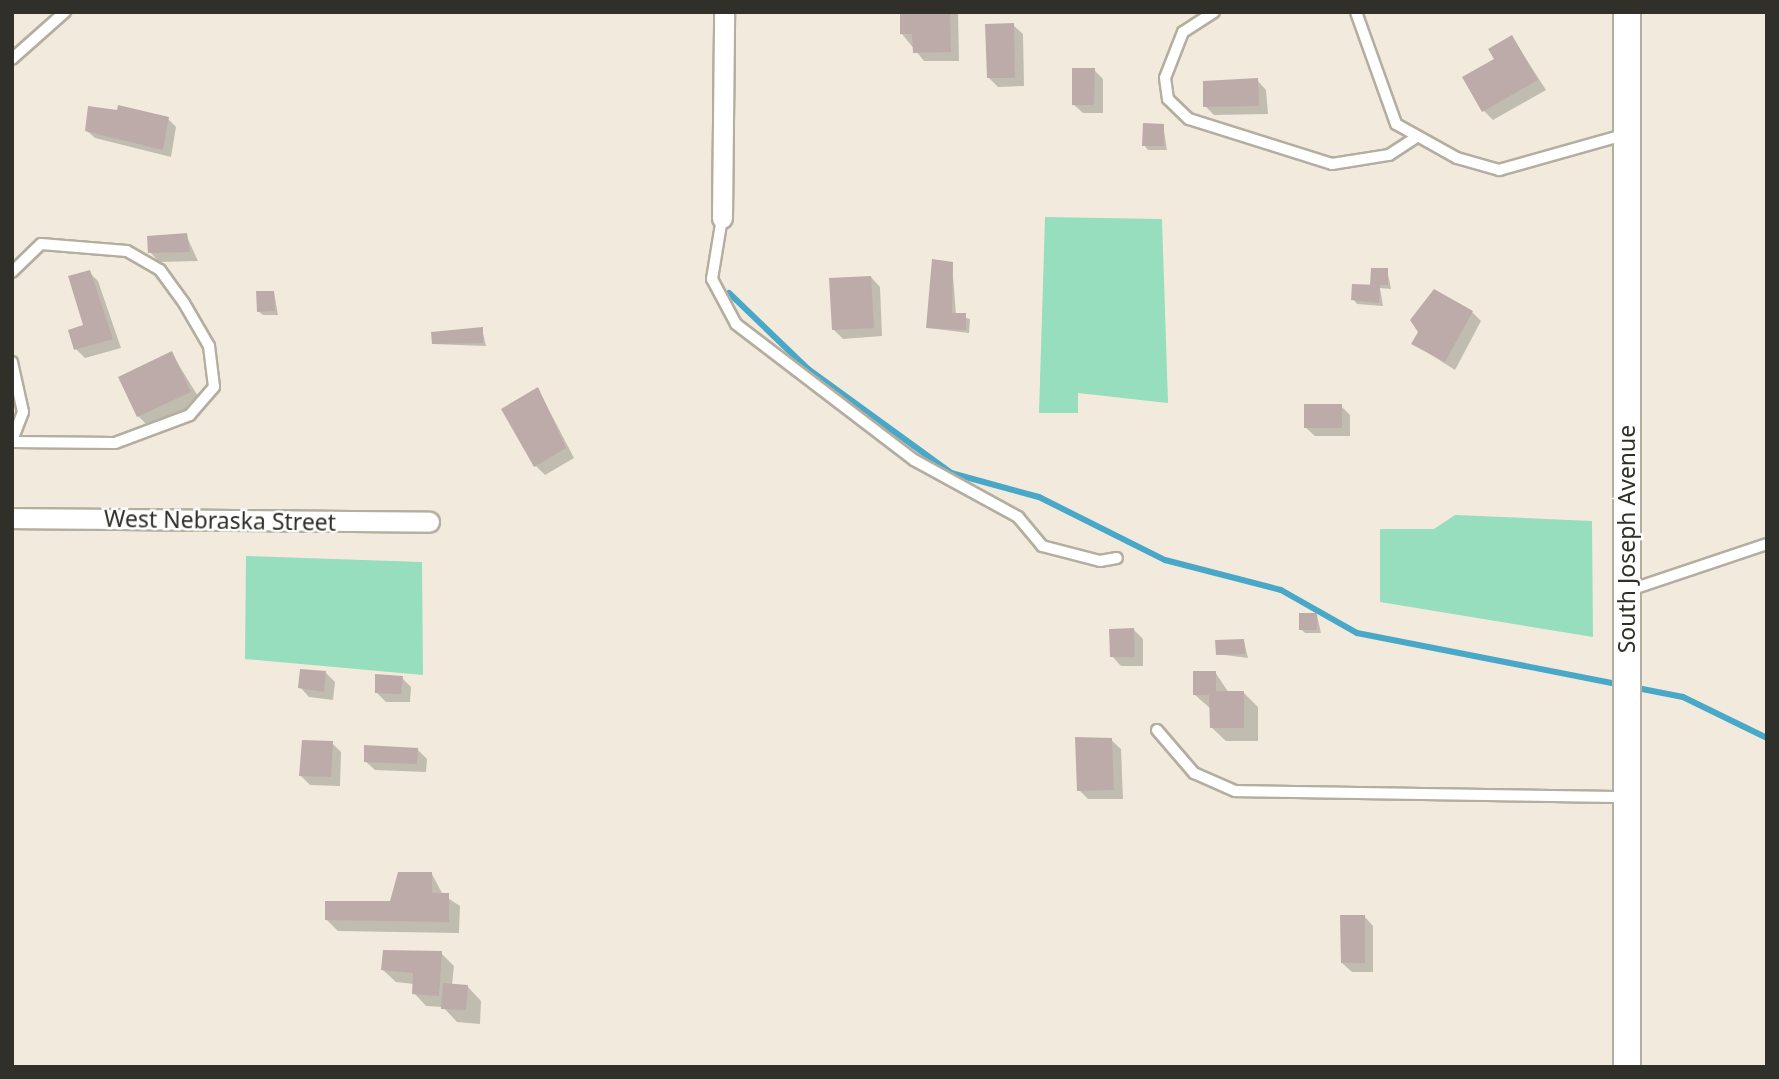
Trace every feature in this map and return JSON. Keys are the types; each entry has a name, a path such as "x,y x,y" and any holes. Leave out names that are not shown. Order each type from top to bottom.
{"main road":[{"name":"South Joseph Avenue","path":"1627,12 1627,1067"}],"street":[{"path":"723,218 724,12"},
{"name":"West Nebraska Street","path":"12,518 429,522"}],"lane":[{"path":"12,58 65,12"},
{"path":"1214,12 1183,32 1164,78 1168,99 1189,118 1332,164 1389,155 1414,139"},
{"path":"1356,12 1396,124 1414,139 1499,170 1627,134"},
{"path":"723,218 712,279 736,324 914,460 1018,517 1042,546 1100,561 1117,558"},
{"path":"12,272 41,244 127,251 160,270 184,303 209,346 214,387 190,415 115,443 12,441 23,412 12,362"},
{"path":"1626,591 1767,544"},
{"path":"1157,730 1194,774 1235,791 1626,797"}],"green space":[{"path":"1045,217 1162,219 1168,403 1078,393 1078,413 1039,413"},
{"path":"1455,515 1592,521 1593,637 1380,602 1380,529 1434,529"},
{"path":"246,556 422,562 423,675 245,659"}],"building":[{"path":"900,12 950,12 951,52 913,53 912,34 900,34"},
{"path":"1014,23 1015,78 987,78 985,24"},
{"path":"1512,35 1538,80 1482,112 1462,77 1494,59 1488,49"},
{"path":"1072,68 1095,68 1094,105 1072,105"},
{"path":"1258,78 1259,106 1203,107 1203,81"},
{"path":"118,105 169,117 163,150 85,131 88,106 117,110"},
{"path":"1143,123 1164,124 1164,146 1142,146"},
{"path":"187,233 190,252 148,253 147,236"},
{"path":"932,259 953,262 952,313 966,313 966,330 926,328"},
{"path":"1371,268 1388,268 1388,285 1370,285"},
{"path":"90,270 113,339 74,350 68,330 83,325 68,276"},
{"path":"871,276 874,328 832,330 829,278"},
{"path":"1352,284 1380,285 1379,303 1351,300"},
{"path":"1434,289 1473,311 1445,362 1411,344 1418,332 1410,320"},
{"path":"256,291 274,291 275,311 257,312"},
{"path":"483,327 483,343 432,344 431,332"},
{"path":"172,351 191,392 137,417 118,377"},
{"path":"538,387 566,448 534,467 501,409"},
{"path":"1304,404 1342,404 1342,428 1304,428"},
{"path":"1299,613 1317,613 1317,630 1299,630"},
{"path":"1134,628 1135,657 1110,657 1109,629"},
{"path":"1244,639 1245,654 1216,655 1215,640"},
{"path":"300,669 326,671 324,692 298,688"},
{"path":"1193,671 1216,671 1216,691 1244,691 1244,728 1210,728 1209,695 1193,695"},
{"path":"375,674 403,676 401,694 375,693"},
{"path":"1075,737 1112,738 1114,790 1077,791"},
{"path":"302,740 333,741 331,777 299,776"},
{"path":"364,745 418,748 417,764 364,762"},
{"path":"398,872 432,872 432,893 449,893 449,922 325,920 325,901 390,901"},
{"path":"1340,915 1365,915 1365,963 1341,963"},
{"path":"383,950 442,951 439,996 412,994 413,973 381,970"},
{"path":"443,983 468,985 466,1010 441,1009"}],"waterway":[{"path":"729,293 808,369 951,473 1039,497 1165,560 1281,590 1357,633 1622,685"},
{"path":"1632,687 1683,697 1767,738"}]}
